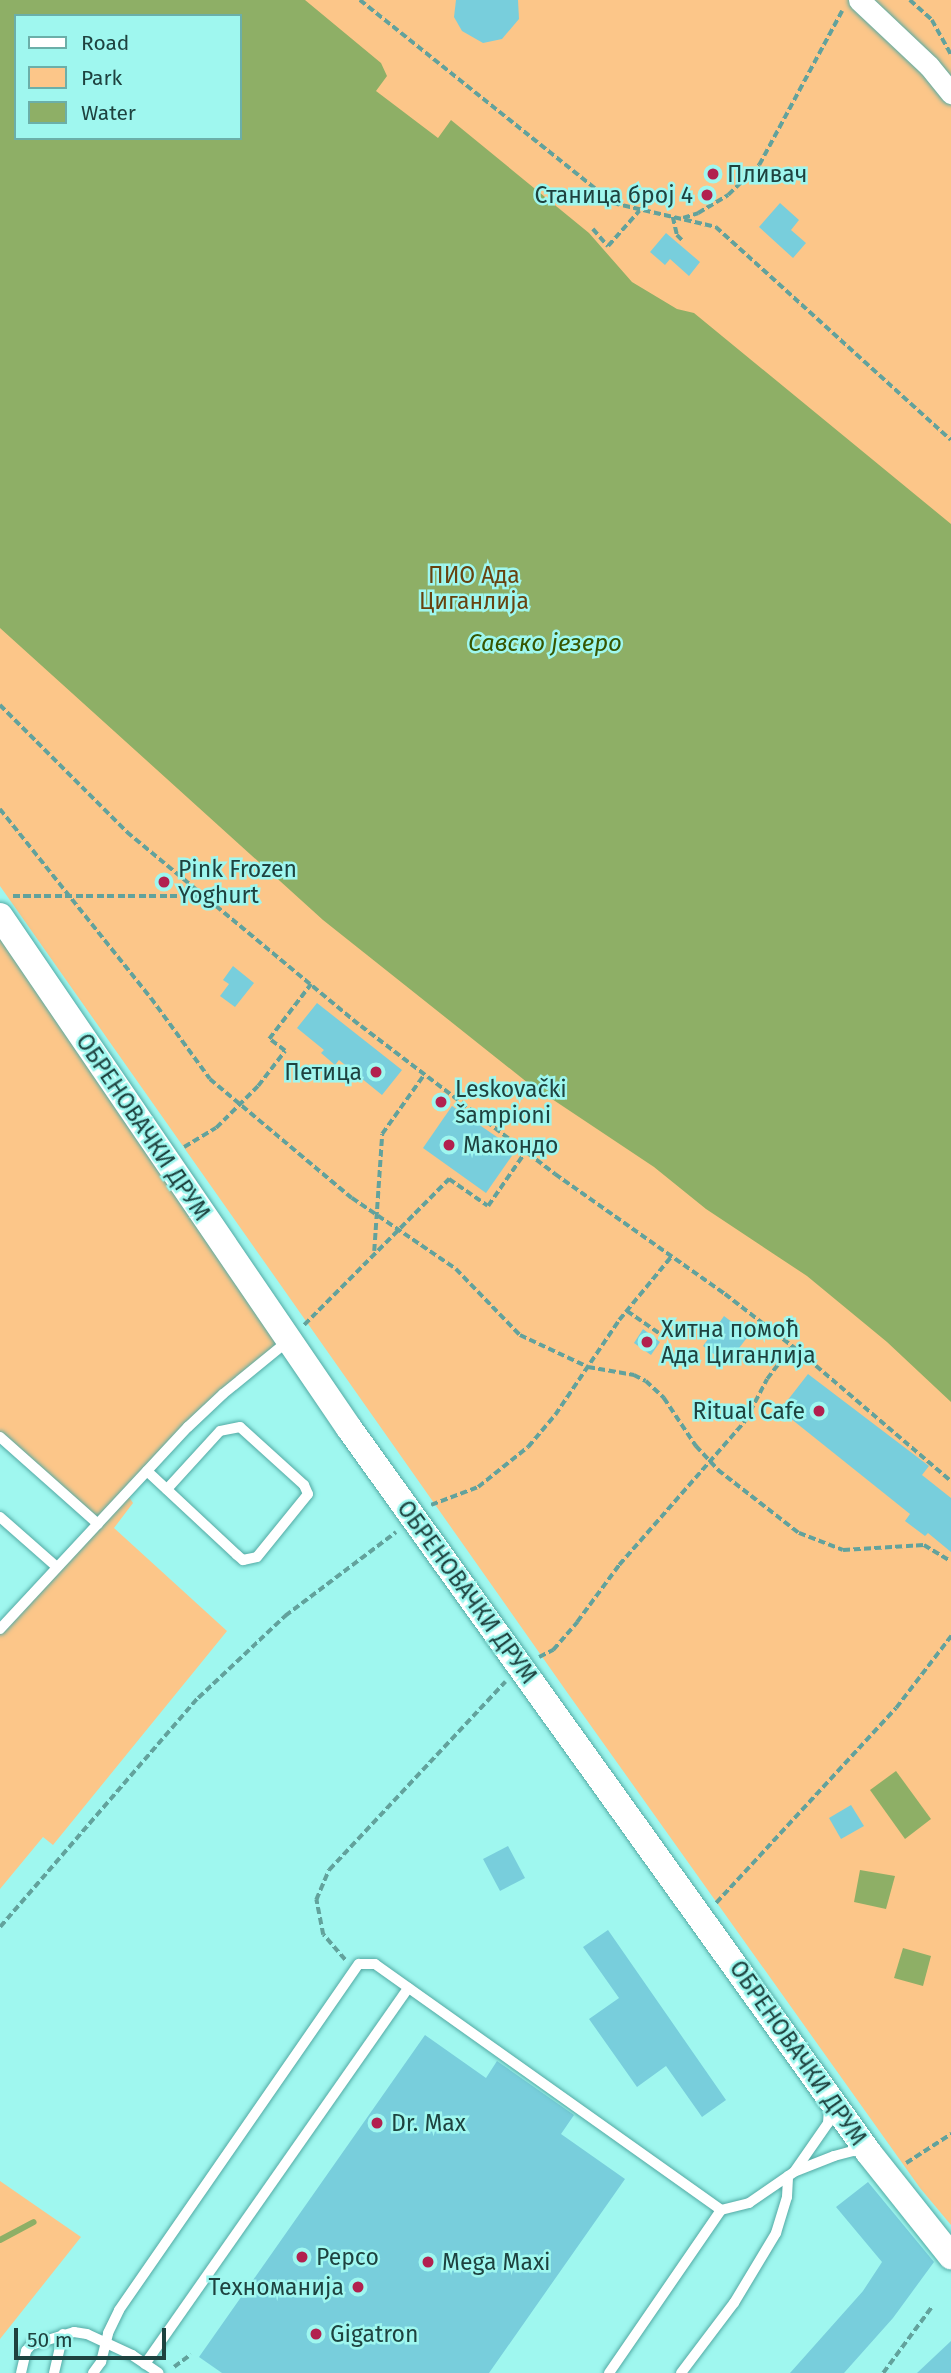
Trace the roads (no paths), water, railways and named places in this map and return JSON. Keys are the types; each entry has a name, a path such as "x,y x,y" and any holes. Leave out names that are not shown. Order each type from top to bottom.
{"street":[{"path":"859,0 929,66 951,93"},
{"name":"ОБРЕНОВАЧКИ ДРУМ","path":"0,916 288,1341 703,1917 826,2094 951,2256"}],"lane":[{"path":"0,1629 147,1471 223,1394 288,1341"},
{"path":"147,1471 166,1489 243,1560 257,1557 305,1499 307,1490 240,1427 220,1431 166,1489"},
{"path":"0,1437 97,1524"},
{"path":"0,1517 57,1567"},
{"path":"93,2373 103,2367 106,2343 119,2310 359,1964 375,1964 721,2210 734,2210 749,2203 791,2174 853,2151 869,2153"},
{"path":"145,2364 408,1988"},
{"path":"681,2373 734,2303 771,2242 787,2197 791,2174 828,2123 830,2111 826,2094"},
{"path":"609,2373 721,2210"},
{"path":"21,2373 31,2345 74,2332 88,2334 159,2373"},
{"path":"54,2373 63,2334"}],"water":[{"name":"Савско језеро","path":"0,0 305,0 381,63 387,76 376,91 438,138 451,120 589,233 632,282 677,309 694,313 951,524 951,1402 887,1342 807,1276 706,1209 654,1167 528,1083 323,920 0,628"},
{"path":"896,1771 931,1819 905,1839 870,1790"},
{"path":"860,1870 895,1876 886,1909 854,1902"},
{"path":"903,1948 931,1956 923,1986 894,1978"}],"waterway":[{"path":"0,2240 34,2222"}],"place":[{"name":"Пливач","path":"713,174"},
{"name":"Станица број 4","path":"707,195"},
{"name":"Pink Frozen Yoghurt","path":"164,882"},
{"name":"Петица","path":"376,1072"},
{"name":"Leskovački šampioni","path":"441,1102"},
{"name":"Макондо","path":"449,1145"},
{"name":"Хитна помоћ Ада Циганлија","path":"647,1342"},
{"name":"Ritual Cafe","path":"819,1411"},
{"name":"Dr. Max","path":"377,2123"},
{"name":"Pepco","path":"302,2257"},
{"name":"Mega Maxi","path":"428,2262"},
{"name":"Техноманија","path":"358,2287"},
{"name":"Gigatron","path":"316,2334"}],"park label":[{"name":"ПИО Ада Циганлија","path":"474,588"}]}
